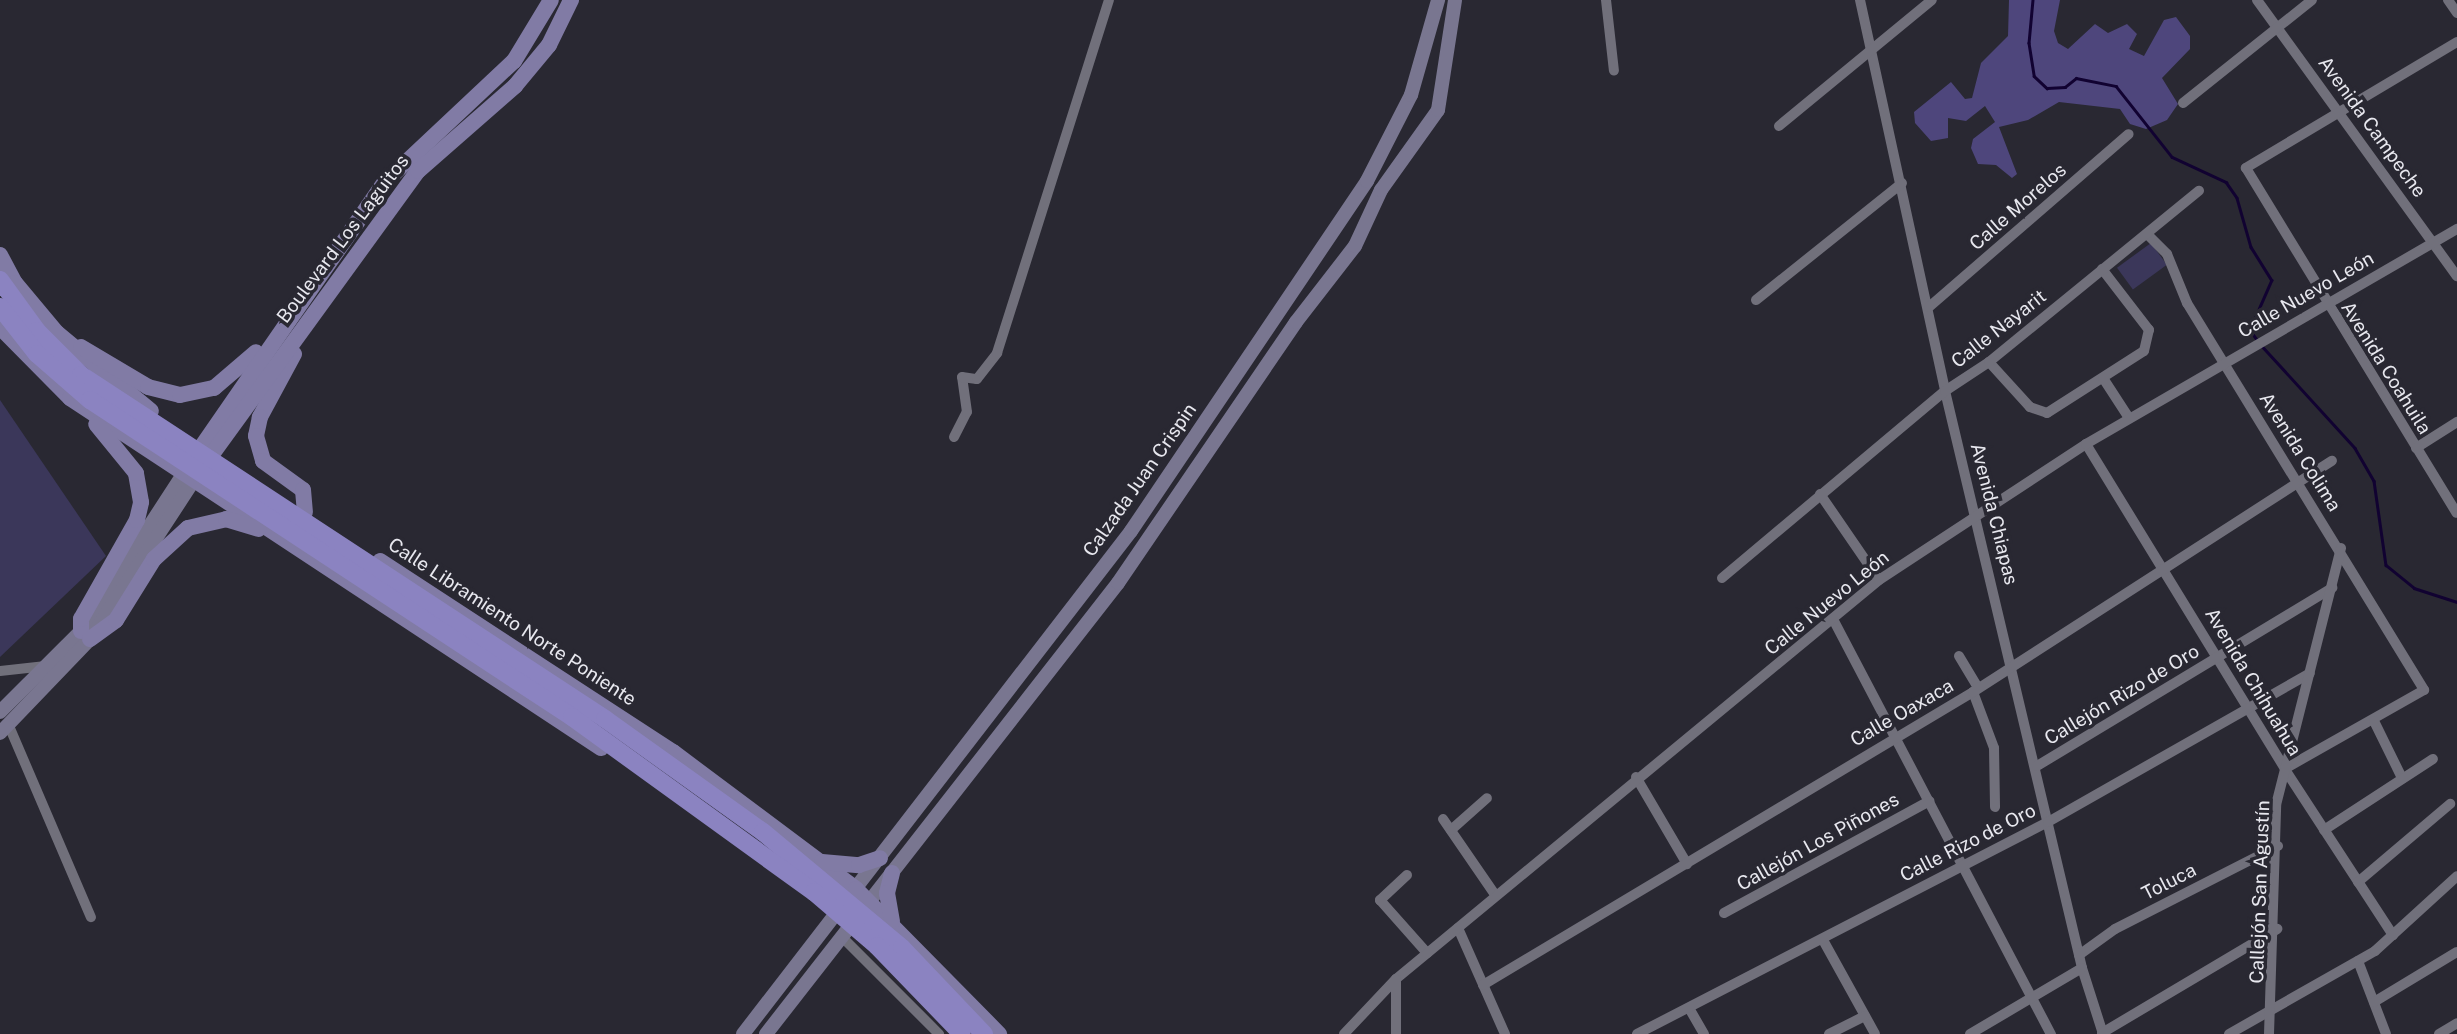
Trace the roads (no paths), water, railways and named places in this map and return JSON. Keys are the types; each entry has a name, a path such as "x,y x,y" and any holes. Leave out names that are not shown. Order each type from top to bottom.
{"highway":[{"name":"Calle Libramiento Norte Poniente","path":"0,280 37,331 81,375 605,719 752,824 902,948 984,1034"},
{"path":"0,307 37,354 90,400 572,717 783,869 877,946 962,1034"}],"main road":[{"name":"Boulevard Los Laguitos","path":"189,477 307,305 385,182 514,61 551,0"},
{"name":"Boulevard Los Laguitos","path":"307,305 418,171 532,66 571,0"},
{"name":"Calzada Juan Crispin","path":"743,1034 813,947 1131,531 1367,181 1404,113 1438,0"},
{"name":"Calzada Juan Crispin","path":"766,1034 1118,583 1296,322 1355,246 1381,190 1430,127 1438,110 1455,0"},
{"path":"1411,95 1429,96 1438,110"},
{"path":"1404,113 1414,124 1430,127"},
{"name":"Calle Libramiento Norte Poniente","path":"0,255 15,283 57,333 118,389 647,735 856,889 999,1034"},
{"path":"57,333 148,387 163,393 198,394 246,364 307,305"},
{"path":"305,512 303,490 263,461 256,436 307,305"},
{"path":"0,327 125,455 136,473 141,502 137,520 81,619 85,635"},
{"path":"70,398 614,756 835,918 846,934 952,1034"},
{"path":"5,730 85,635 189,477"},
{"path":"0,712 47,666 85,635 116,620 154,559 188,528 226,519 278,535"},
{"path":"816,860 859,866 880,858"},
{"path":"892,873 888,909 893,924"}],"street":[{"path":"954,437 967,412 962,377 977,379 997,353 1109,0"},
{"path":"1606,0 1615,71"},
{"name":"Avenida Chiapas","path":"1860,0 1930,307 1945,391 1978,516 2078,955 2102,1034"},
{"path":"1779,126 1933,0"},
{"name":"Avenida Campeche","path":"2257,0 2457,276"},
{"path":"2183,103 2276,26 2312,0"},
{"path":"2448,0 2457,13"},
{"path":"2338,110 2457,42"},
{"name":"Avenida Coahuila","path":"2338,110 2246,168 2325,304 2457,513"},
{"name":"Calle Morelos","path":"1930,307 2129,134"},
{"path":"1756,300 1902,183"},
{"name":"Calle Nayarit","path":"1722,578 1945,391 1989,362 2199,191"},
{"name":"Calle Nuevo León","path":"1344,1034 1396,979 1636,777 1834,621 1879,580 2086,444 2267,335 2457,229"},
{"name":"Avenida Colima","path":"2147,234 2167,254 2187,303 2226,362 2296,484 2341,548 2424,690 2374,721"},
{"path":"1989,362 2040,413 2103,378 2144,351 2150,336 2102,269"},
{"path":"2103,378 2129,418"},
{"path":"2416,448 2457,422"},
{"name":"Avenida Chihuahua","path":"2086,444 2323,830 2393,935"},
{"name":"Calle Oaxaca","path":"1483,985 1975,690 2332,461"},
{"path":"1820,494 1879,580"},
{"name":"Callejón San Agustín","path":"2269,1034 2274,1008 2277,929 2276,805 2341,548"},
{"name":"Callejón Rizo de Oro","path":"2036,766 2332,588"},
{"path":"1834,621 1898,734 1929,801 2051,1034"},
{"path":"1959,656 1975,690 1994,748 1995,807"},
{"path":"0,671 47,666"},
{"name":"Calle Rizo de Oro","path":"1637,1034 2048,822 2310,673"},
{"path":"2287,769 2374,721 2402,778"},
{"path":"5,730 90,917"},
{"path":"2323,830 2433,759"},
{"path":"1636,777 1687,864"},
{"path":"1451,830 1487,798"},
{"name":"Callejón Los Piñones","path":"1724,913 1929,801"},
{"path":"2358,882 2451,804"},
{"path":"1443,819 1496,896"},
{"name":"Toluca","path":"2078,955 2115,929 2278,846"},
{"path":"1407,875 1380,900 1427,953"},
{"path":"2229,1034 2358,961 2393,935 2457,876"},
{"path":"1458,928 1505,1034"},
{"path":"2102,1034 2277,929"},
{"path":"846,934 939,1034"},
{"path":"1823,940 1875,1034"},
{"path":"2374,1002 2457,952"},
{"path":"2358,961 2386,1034"},
{"path":"1970,1034 2082,968"},
{"path":"1396,979 1396,1034"},
{"path":"1689,1008 1704,1034"},
{"path":"1829,1034 1865,1016"},
{"path":"2439,1034 2457,1023"}],"waterway":[{"path":"2033,0 2029,43 2034,76 2047,88 2065,87 2076,78 2116,86 2172,157 2226,182 2237,198 2251,247 2272,280 2250,330 2258,341"},
{"path":"2262,346 2355,448 2374,481 2386,565 2414,588 2457,602"}]}
